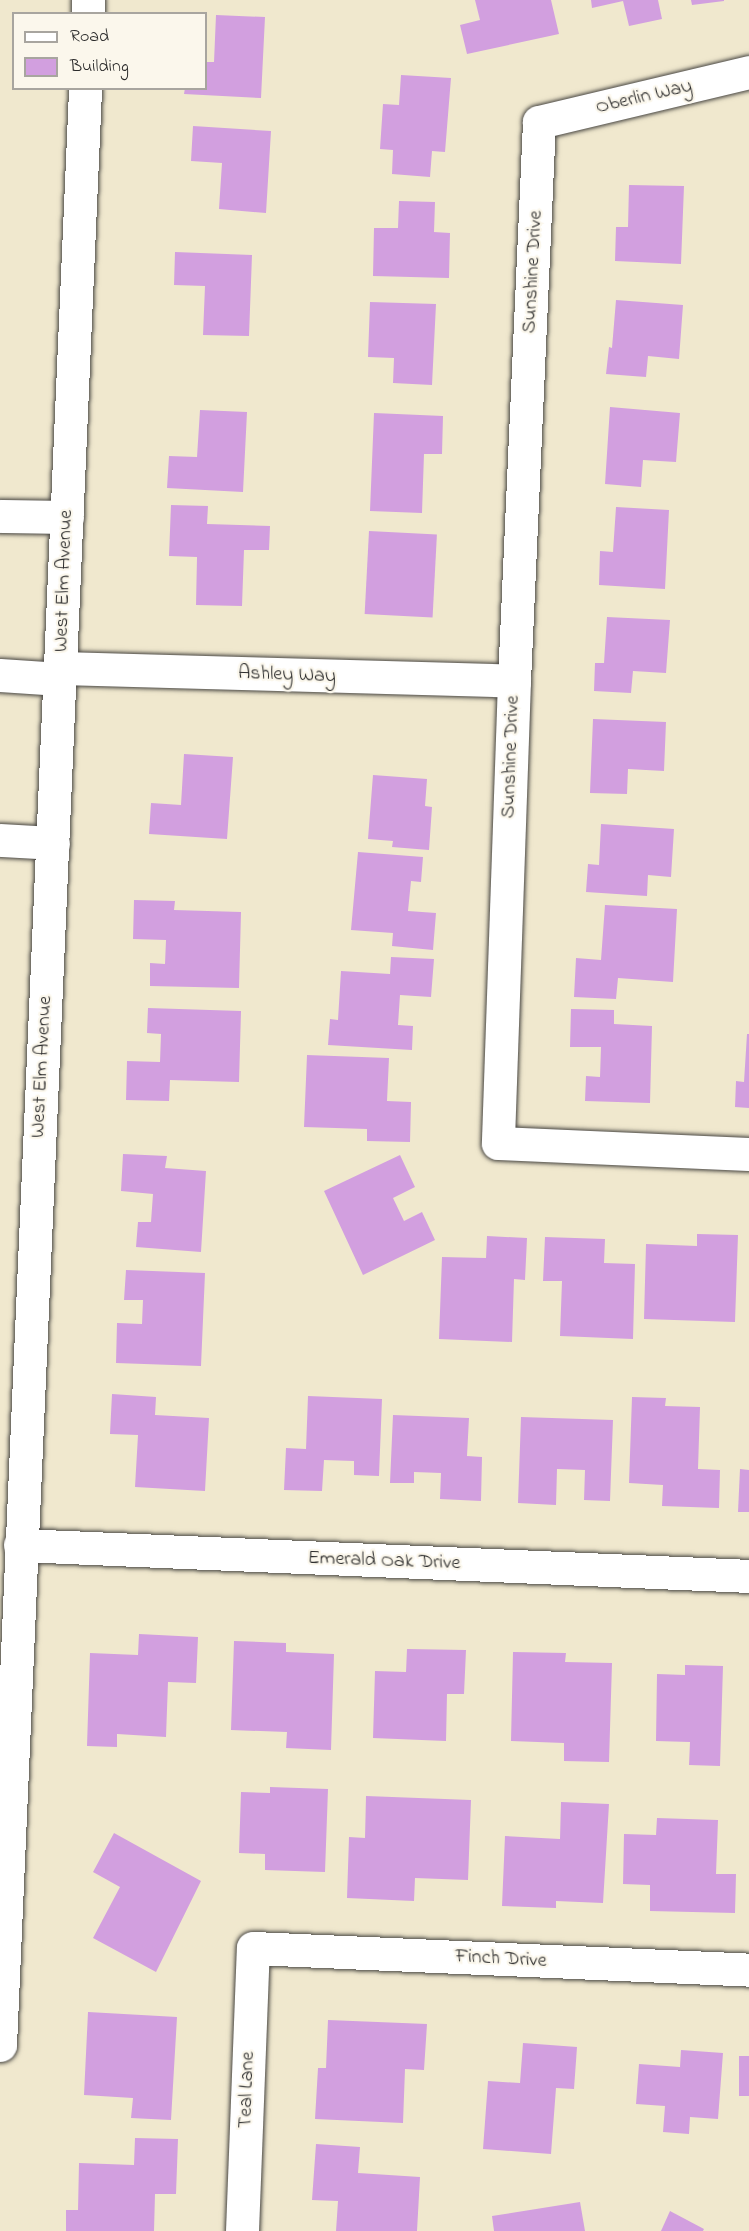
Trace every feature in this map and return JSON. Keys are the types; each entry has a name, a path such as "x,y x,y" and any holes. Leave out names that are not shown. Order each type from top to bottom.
{"street":[{"name":"Oberlin Way","path":"539,122 749,72"},
{"name":"West Elm Avenue","path":"0,2045 85,90"},
{"name":"Sunshine Drive","path":"539,122 514,681 498,1143 749,1154"},
{"path":"0,516 67,517"},
{"name":"Ashley Way","path":"0,675 514,681"},
{"path":"0,840 53,843"},
{"name":"Emerald Oak Drive","path":"20,1545 749,1576"},
{"name":"Finch Drive","path":"253,1948 749,1971"},
{"name":"Teal Lane","path":"242,2231 253,1948"}],"building":[{"path":"475,0 551,0 559,34 467,54 460,25 480,20"},
{"path":"591,0 658,0 662,19 629,26 623,1 592,8"},
{"path":"691,0 724,0 724,1 692,5"},
{"path":"216,15 265,17 261,98 184,94 185,90 207,90 207,62 214,62"},
{"path":"401,75 451,78 445,152 432,151 430,177 392,174 393,150 380,149 383,104 399,105"},
{"path":"193,126 271,131 266,213 219,209 222,163 191,161"},
{"path":"629,185 684,186 681,264 615,261 616,227 628,227"},
{"path":"399,201 435,202 434,232 450,233 449,278 373,276 374,228 398,228"},
{"path":"175,252 252,255 249,336 203,335 205,286 174,285"},
{"path":"616,300 683,305 679,359 648,356 646,377 606,374 609,347 612,348"},
{"path":"370,302 436,304 432,385 393,383 394,358 368,357"},
{"path":"610,407 680,413 676,462 643,460 641,487 605,484"},
{"path":"200,410 247,412 243,492 167,488 169,456 197,457"},
{"path":"374,413 443,416 442,454 424,454 422,513 370,511"},
{"path":"171,505 208,506 207,524 270,526 269,550 244,550 242,606 196,605 197,557 169,556"},
{"path":"616,507 669,510 665,589 599,585 600,551 613,552"},
{"path":"369,531 437,535 433,617 365,614"},
{"path":"607,617 670,620 666,673 633,671 631,693 594,691 595,663 604,663"},
{"path":"593,719 666,722 664,771 628,769 627,794 590,793"},
{"path":"184,754 233,757 227,839 149,834 151,803 181,805"},
{"path":"373,775 427,779 425,806 432,807 429,850 392,847 393,841 368,839"},
{"path":"601,824 674,829 671,877 648,875 647,896 586,892 588,864 599,865"},
{"path":"358,852 423,857 421,882 411,881 408,911 436,913 433,950 392,946 393,933 351,930"},
{"path":"134,900 175,901 174,910 241,912 239,988 150,986 150,963 165,964 166,940 133,939"},
{"path":"605,905 677,909 673,982 618,978 616,999 574,997 576,958 601,960"},
{"path":"391,957 434,959 431,997 400,995 398,1025 413,1026 412,1050 328,1045 330,1019 338,1020 341,971 390,974"},
{"path":"148,1008 241,1011 239,1082 170,1080 169,1101 126,1100 127,1061 160,1062 161,1034 147,1033"},
{"path":"571,1009 614,1010 614,1024 652,1026 650,1103 585,1101 586,1076 600,1077 601,1047 570,1047"},
{"path":"747,1034 749,1034 749,1108 735,1107 736,1081 744,1082"},
{"path":"307,1055 389,1058 387,1101 411,1102 410,1142 367,1141 367,1129 304,1127"},
{"path":"123,1154 167,1156 165,1168 206,1171 201,1252 136,1247 138,1222 151,1222 153,1194 121,1191"},
{"path":"400,1155 415,1187 393,1198 404,1221 422,1212 435,1240 363,1275 324,1191"},
{"path":"697,1234 738,1235 735,1322 644,1319 646,1244 697,1246"},
{"path":"487,1236 527,1238 525,1280 514,1279 512,1342 439,1339 442,1257 486,1258"},
{"path":"545,1237 605,1239 604,1263 635,1264 633,1339 560,1336 562,1281 543,1281"},
{"path":"126,1270 205,1273 201,1366 116,1363 117,1323 142,1324 143,1300 124,1300"},
{"path":"112,1394 156,1397 155,1415 209,1418 205,1491 135,1487 138,1435 110,1434"},
{"path":"308,1396 382,1399 379,1476 354,1475 354,1461 324,1460 322,1491 284,1490 286,1448 306,1449"},
{"path":"632,1397 666,1398 665,1406 700,1407 698,1469 720,1470 719,1508 662,1506 663,1485 629,1483"},
{"path":"393,1415 469,1418 467,1456 482,1457 481,1501 440,1499 441,1473 414,1472 414,1483 390,1483"},
{"path":"521,1417 613,1420 610,1501 584,1500 585,1470 557,1469 556,1505 518,1503"},
{"path":"740,1469 749,1470 749,1512 738,1512"},
{"path":"139,1634 198,1637 196,1683 168,1682 166,1737 117,1734 117,1747 87,1746 90,1653 138,1655"},
{"path":"234,1641 286,1643 286,1652 334,1654 331,1750 286,1748 287,1732 231,1730"},
{"path":"407,1649 466,1650 464,1694 447,1694 446,1741 373,1738 375,1671 406,1672"},
{"path":"513,1652 566,1653 565,1662 612,1663 609,1762 564,1761 564,1743 511,1741"},
{"path":"685,1665 723,1666 720,1766 689,1765 690,1742 656,1741 657,1674 685,1675"},
{"path":"270,1787 328,1789 325,1872 265,1870 265,1854 239,1853 241,1792 270,1793"},
{"path":"366,1796 471,1800 468,1880 415,1878 414,1901 347,1898 349,1837 365,1838"},
{"path":"561,1802 609,1804 603,1903 556,1901 556,1908 502,1906 505,1836 560,1839"},
{"path":"657,1818 718,1820 716,1874 736,1874 735,1913 650,1911 650,1885 623,1884 624,1834 656,1835"},
{"path":"114,1833 201,1881 156,1972 93,1938 120,1887 93,1872"},
{"path":"88,2012 177,2017 171,2120 131,2118 133,2098 84,2095"},
{"path":"328,2020 427,2024 424,2070 405,2069 403,2123 315,2119 318,2068 326,2068"},
{"path":"523,2043 577,2047 574,2089 556,2088 551,2154 483,2149 488,2081 520,2083"},
{"path":"681,2050 723,2053 718,2119 690,2117 689,2134 663,2132 665,2106 636,2104 639,2064 680,2067"},
{"path":"739,2056 749,2056 749,2096 739,2096"},
{"path":"135,2138 178,2139 176,2194 155,2194 154,2231 66,2231 66,2210 78,2210 79,2163 134,2165"},
{"path":"316,2144 360,2147 358,2173 420,2177 417,2231 336,2231 338,2201 312,2200"},
{"path":"580,2202 585,2231 494,2231 492,2216"},
{"path":"670,2211 704,2229 703,2231 661,2231"}]}
